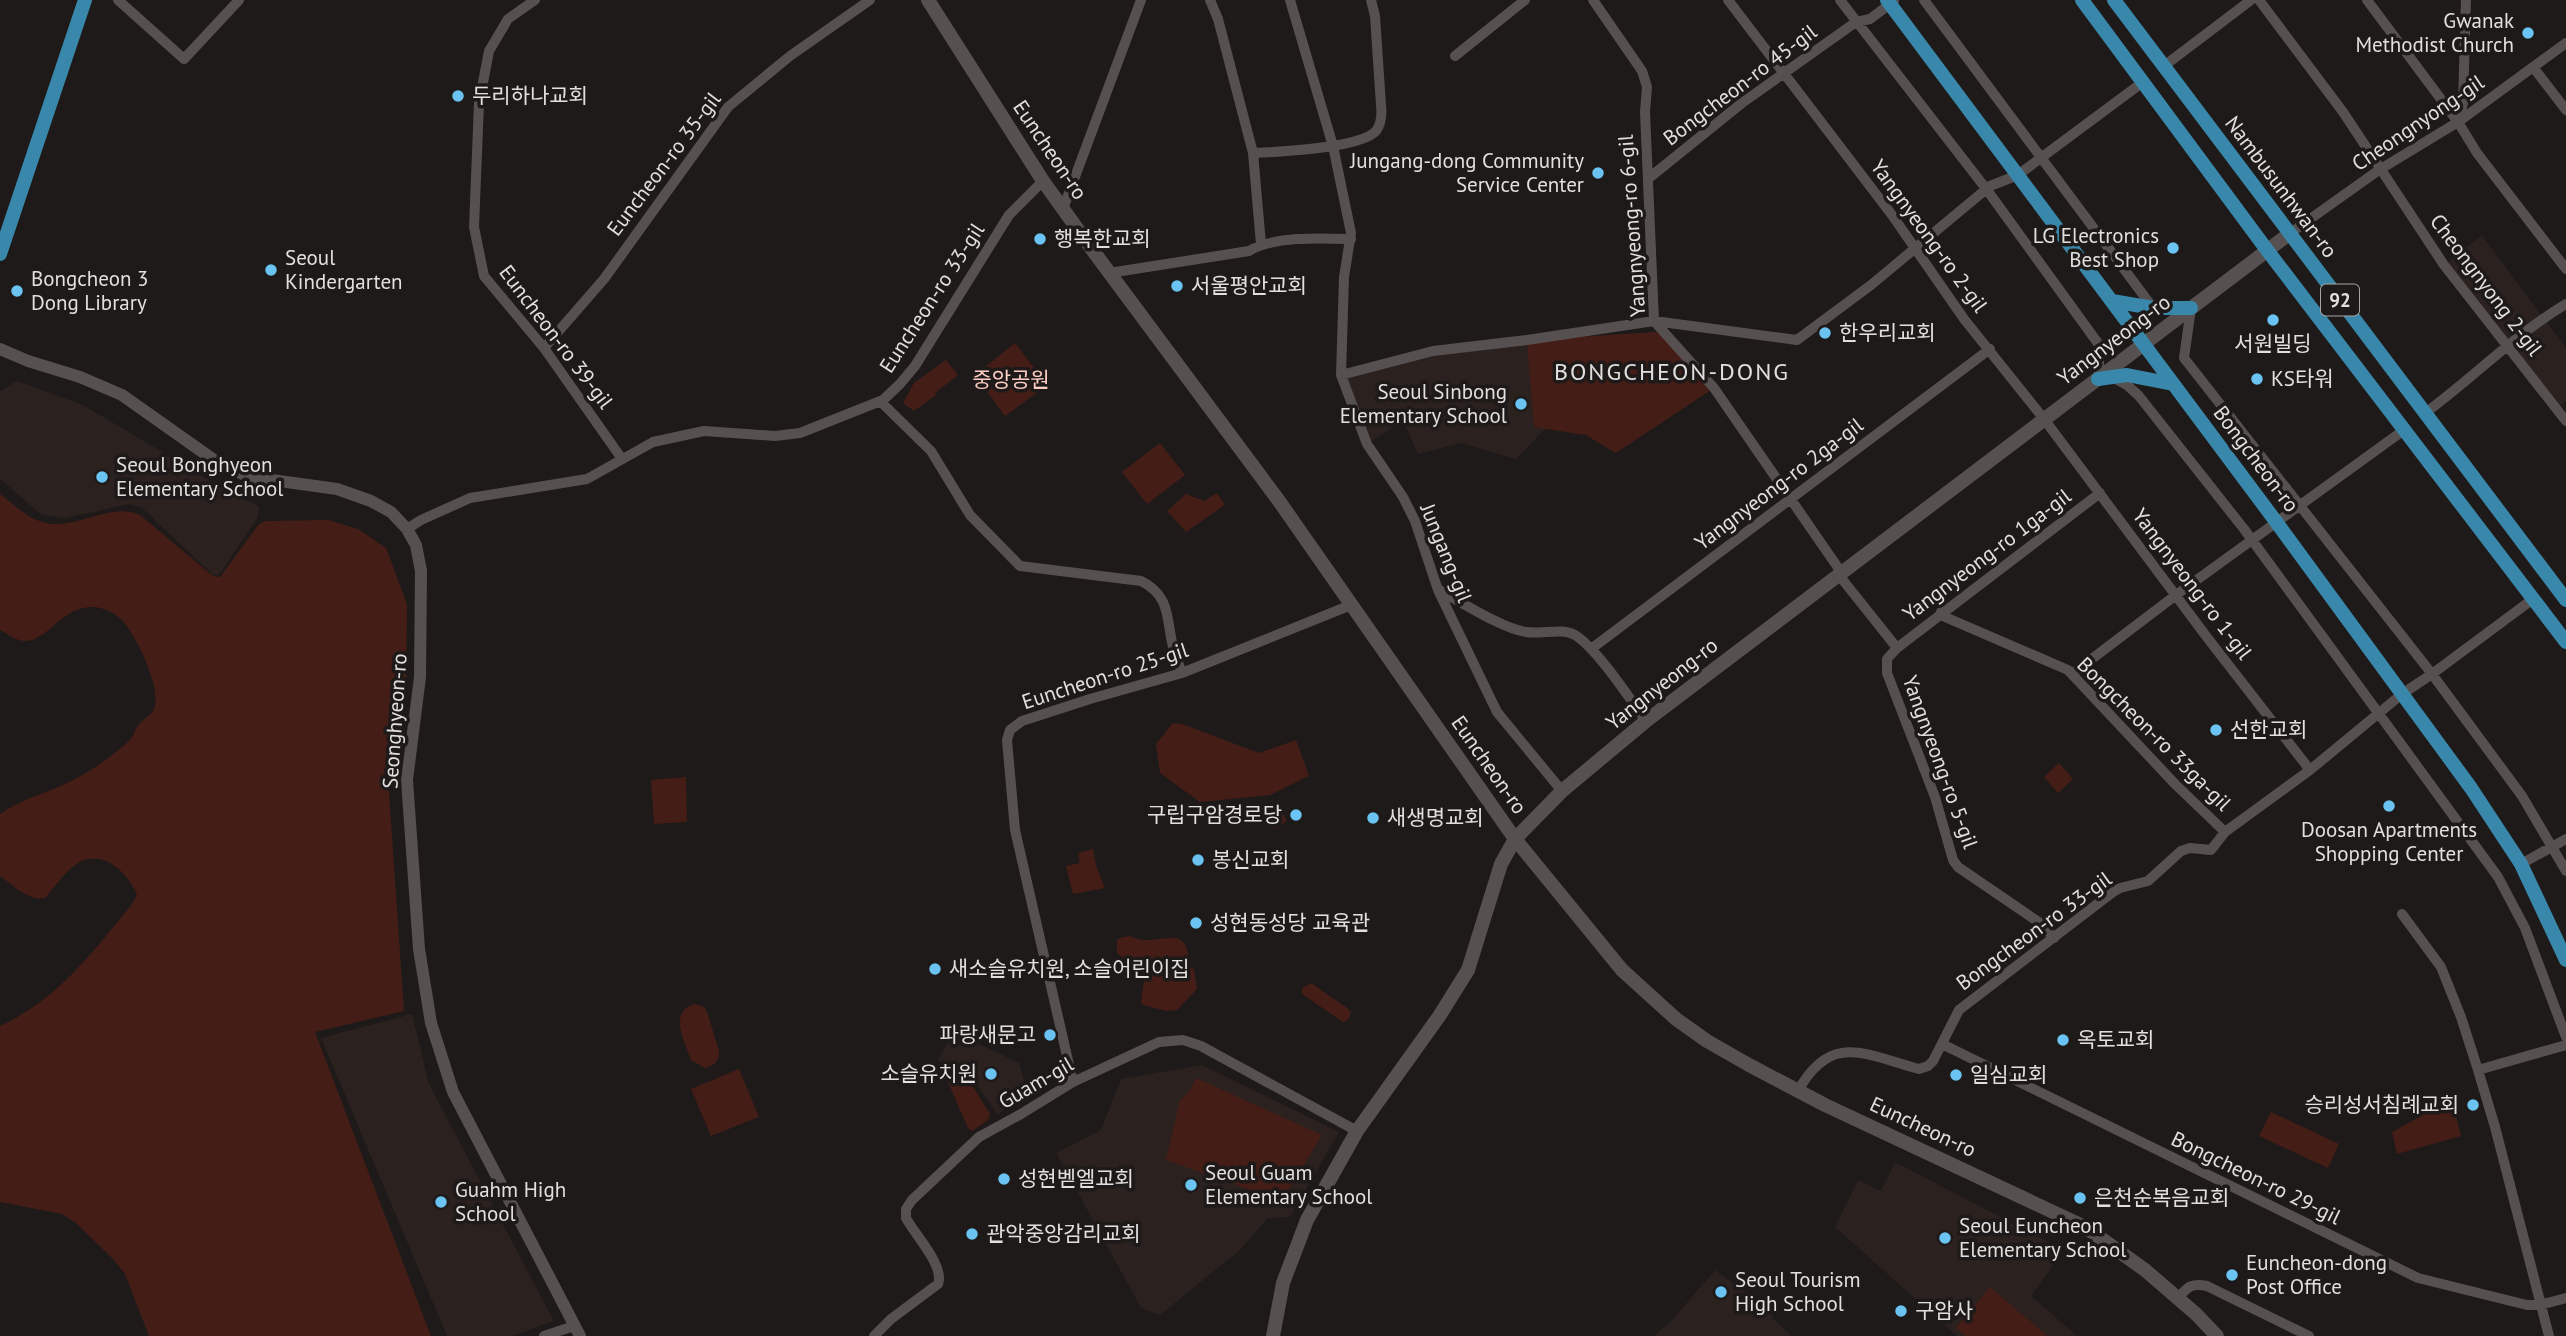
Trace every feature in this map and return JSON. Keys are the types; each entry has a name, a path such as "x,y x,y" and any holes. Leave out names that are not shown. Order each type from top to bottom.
{"main road":[{"path":"0,254 85,0"},
{"name":"Euncheon-ro","path":"928,0 1043,181 1279,501 1515,839 1622,970 1654,1001 1707,1041 1798,1091 2085,1227 2145,1270 2217,1336"},
{"name":"92","path":"2082,0 2267,250 2566,642"},
{"name":"Nambusunhwan-ro","path":"2114,0 2526,548 2561,583 2566,600"},
{"name":"Bongcheon-ro","path":"1891,1 2471,788 2521,864 2566,960"},
{"path":"2132,66 2138,71 2150,69 2155,59 2153,51"},
{"path":"2178,129 2175,121 2182,110 2190,107 2201,113"},
{"name":"Yangnyeong-ro","path":"1273,1336 1283,1283 1300,1236 1357,1131 1440,1015 1468,970 1501,864 1515,839 1562,791 1646,720 2045,419 2104,378 2144,344 2289,234"},
{"path":"2112,300 2153,308 2191,308"},
{"path":"2104,378 2127,375 2174,384"},
{"path":"2505,561 2516,567 2524,564 2528,556 2526,548"}],"street":[{"path":"118,0 184,59 239,0"},
{"name":"Euncheon-ro 39-gil","path":"535,0 508,19 489,51 479,103 474,227 484,276 544,348 622,459"},
{"name":"Euncheon-ro 35-gil","path":"544,348 604,279 728,107 790,56 870,0"},
{"path":"1063,208 1141,0"},
{"path":"1210,0 1218,19 1253,153 1261,244"},
{"name":"Jungang-gil","path":"1290,0 1333,146 1351,239 1344,277 1341,375 1367,444 1403,497 1415,521 1438,590 1497,712 1562,791"},
{"path":"1253,153 1333,146 1367,137 1374,132 1381,122 1376,29 1371,0"},
{"path":"1455,56 1525,0"},
{"name":"Yangnyeong-ro 6-gil","path":"1593,0 1642,71 1647,86 1645,112 1654,321 1714,388 1840,573"},
{"name":"Yangnyeong-ro 2-gil","path":"1728,0 1916,249 1964,319 2045,419"},
{"path":"1840,0 1987,190 2100,346 2104,378 2127,385 2139,397 2252,540 2505,887 2525,928 2566,1037"},
{"path":"1924,0 2153,308"},
{"path":"2164,66 2251,0"},
{"name":"Cheongnyong 2-gil","path":"2259,0 2343,112 2444,265 2566,421"},
{"path":"2367,0 2458,122 2477,153 2566,268"},
{"path":"2458,122 2463,103 2466,0"},
{"name":"Bongcheon-ro 45-gil","path":"1649,178 1742,103 1856,22 1870,19 1891,1"},
{"name":"Cheongnyong-gil","path":"2289,234 2379,170 2458,122 2566,43"},
{"path":"2533,67 2566,110"},
{"path":"1341,375 1433,351 1654,321 1797,341 1916,249 1990,186 2018,175 2143,82"},
{"name":"Euncheon-ro 33-gil","path":"622,459 653,442 704,431 775,436 800,433 880,401 895,390 915,366 1009,215 1043,181"},
{"path":"1110,273 1249,251 1261,244 1323,238 1351,239"},
{"path":"2425,413 2460,387 2506,346 2566,304"},
{"name":"Bongcheon-ro","path":"2191,308 2184,358 2432,674 2522,796 2566,871"},
{"name":"Seonghyeon-ro","path":"0,349 122,395 221,465 250,477 337,489 371,501 391,512 407,529 416,545 421,571 420,677 407,780 419,949 431,1023 453,1092 577,1331"},
{"name":"Yangnyeong-ro 2ga-gil","path":"1591,649 1990,349"},
{"path":"880,401 931,451 970,515 1020,566 1141,581 1154,587 1166,606 1173,648 1182,673"},
{"name":"Yangnyeong-ro 1-gil","path":"2045,419 2310,770"},
{"path":"2072,674 2404,430"},
{"path":"407,529 470,498 587,479 622,459"},
{"name":"Yangnyeong-ro 1ga-gil","path":"1897,648 2100,493"},
{"name":"Yangnyeong-ro 5-gil","path":"1840,573 1897,648 1887,659 1887,673 1930,785 1953,860 1958,867 2040,923 2054,938"},
{"path":"1438,590 1514,629 1530,633 1566,631 1577,636 1591,649 1646,720"},
{"path":"2402,694 2533,599"},
{"name":"Euncheon-ro 25-gil","path":"1073,1082 1015,830 1007,740 1010,730 1022,721 1182,673 1351,606"},
{"name":"Bongcheon-ro 33ga-gil","path":"1941,612 1945,617 2068,670 2225,832"},
{"name":"Bongcheon-ro 33-gil","path":"1798,1091 1813,1068 1823,1059 1843,1052 1862,1053 1921,1069 1933,1061 1959,1010 1998,978 2113,892 2148,881 2181,851 2190,848 2209,852 2225,832 2310,770 2402,694"},
{"path":"2521,864 2566,839"},
{"path":"2402,914 2441,967 2461,1017 2495,1127 2549,1336"},
{"name":"Guam-gil","path":"874,1336 938,1284 941,1276 906,1218 906,1209 912,1200 979,1137 1073,1082 1153,1045 1171,1040 1184,1041 1216,1053 1357,1131"},
{"name":"Bongcheon-ro 29-gil","path":"1942,1044 2418,1278 2527,1305 2540,1305 2566,1298"},
{"path":"2478,1070 2566,1045"},
{"path":"2178,1298 2188,1286 2195,1284 2219,1291 2309,1336"},
{"path":"544,1336 577,1331"}],"shaded area":[{"path":"2482,235 2566,348 2566,401 2556,408 2444,265"},
{"name":"Seoul Sinbong Elementary School","path":"1657,332 1616,453 1586,435 1545,429 1516,459 1461,443 1418,454 1403,421 1367,444 1341,375 1433,351"},
{"name":"Seoul Bonghyeon Elementary School","path":"17,381 83,405 233,494 259,506 258,517 219,575 213,575 141,507 129,504 65,518 42,515 0,479 0,391"},
{"name":"Guahm High School","path":"412,1014 429,1084 554,1321 512,1336 447,1336 321,1038"},
{"name":"소슬유치원","path":"954,1032 1019,1063 1029,1096 997,1114 977,1085 938,1060"},
{"name":"Seoul Guam Elementary School","path":"1202,1065 1339,1132 1290,1217 1268,1218 1240,1250 1160,1315 1141,1308 1056,1153 1101,1130 1121,1079"},
{"name":"Seoul Euncheon Elementary School","path":"1895,1162 2064,1250 2031,1296 2077,1336 1957,1336 1835,1227 1858,1180 1881,1191"},
{"name":"Seoul Tourism High School","path":"1715,1270 1775,1313 1772,1318 1792,1336 1654,1336 1672,1320"}],"green space":[{"path":"1657,332 1714,388 1616,453 1586,435 1534,427 1527,340"},
{"name":"중앙공원","path":"1015,343 1047,385 1005,416 975,375"},
{"path":"946,360 958,375 914,411 903,403 914,383"},
{"path":"1160,443 1185,475 1147,504 1122,472"},
{"path":"1217,493 1225,505 1186,532 1167,511 1186,494 1204,501"},
{"path":"0,494 31,517 54,524 117,512 140,515 213,576 220,577 259,524 266,521 328,520 358,529 386,548 407,604 406,695 388,778 404,1011 315,1032 431,1336 149,1336 125,1274 76,1223 62,1214 0,1202 0,1026 57,989 103,940 137,895 120,870 104,860 94,858 75,865 45,898 39,899 21,892 0,876 0,814 24,800 75,779 115,753 129,741 138,725 151,714 155,693 148,665 135,638 122,620 110,611 94,607 83,608 64,617 33,640 24,641 0,630"},
{"path":"1173,723 1259,753 1296,740 1309,776 1270,795 1200,802 1160,773 1156,744"},
{"path":"2059,763 2073,779 2058,793 2044,777"},
{"path":"686,777 687,822 654,824 651,780"},
{"path":"1277,803 1287,821 1274,829 1263,811"},
{"path":"1093,849 1096,866 1105,888 1073,894 1066,866 1080,863 1078,853"},
{"path":"1130,936 1140,940 1177,938 1183,942 1189,965 1194,970 1197,989 1177,1010 1167,1011 1143,1005 1141,1002 1146,969 1138,957 1123,958 1117,953 1117,940"},
{"path":"1311,983 1351,1012 1348,1020 1343,1022 1302,994 1302,988"},
{"path":"695,1004 704,1007 707,1012 719,1051 716,1063 705,1068 691,1060 680,1027 682,1013"},
{"path":"941,1066 974,1088 990,1114 988,1120 972,1131 968,1128"},
{"path":"739,1069 759,1117 711,1136 691,1089"},
{"path":"1196,1078 1322,1135 1285,1196 1273,1198 1166,1160 1180,1100 1189,1092"},
{"path":"2450,1092 2461,1136 2397,1154 2392,1132 2418,1118"},
{"path":"2271,1112 2339,1144 2328,1168 2259,1136"},
{"path":"1990,1287 2047,1336 1965,1336 1956,1328"}],"place":[{"name":"Gwanak Methodist Church","path":"2528,33"},
{"name":"두리하나교회","path":"458,96"},
{"name":"Jungang-dong Community Service Center","path":"1598,173"},
{"name":"행복한교회","path":"1040,239"},
{"name":"LG Electronics Best Shop","path":"2173,248"},
{"name":"Seoul Kindergarten","path":"271,270"},
{"name":"서울평안교회","path":"1177,286"},
{"name":"Bongcheon 3 Dong Library","path":"17,291"},
{"name":"서원빌딩","path":"2273,320"},
{"name":"한우리교회","path":"1825,333"},
{"name":"KS타워","path":"2257,379"},
{"name":"Seoul Sinbong Elementary School","path":"1521,404"},
{"name":"Seoul Bonghyeon Elementary School","path":"102,477"},
{"name":"선한교회","path":"2216,730"},
{"name":"Doosan Apartments Shopping Center","path":"2389,806"},
{"name":"구립구암경로당","path":"1296,815"},
{"name":"새생명교회","path":"1373,818"},
{"name":"봉신교회","path":"1198,860"},
{"name":"성현동성당 교육관","path":"1196,923"},
{"name":"새소슬유치원, 소슬어린이집","path":"935,969"},
{"name":"파랑새문고","path":"1050,1035"},
{"name":"옥토교회","path":"2063,1040"},
{"name":"소슬유치원","path":"991,1074"},
{"name":"일심교회","path":"1956,1075"},
{"name":"승리성서침례교회","path":"2473,1105"},
{"name":"성현벧엘교회","path":"1004,1179"},
{"name":"Seoul Guam Elementary School","path":"1191,1185"},
{"name":"은천순복음교회","path":"2080,1198"},
{"name":"Guahm High School","path":"441,1202"},
{"name":"관악중앙감리교회","path":"972,1234"},
{"name":"Seoul Euncheon Elementary School","path":"1945,1238"},
{"name":"Euncheon-dong Post Office","path":"2232,1275"},
{"name":"Seoul Tourism High School","path":"1721,1292"},
{"name":"구암사","path":"1901,1311"}],"district":[{"name":"BONGCHEON-DONG","path":"1672,372"}]}
